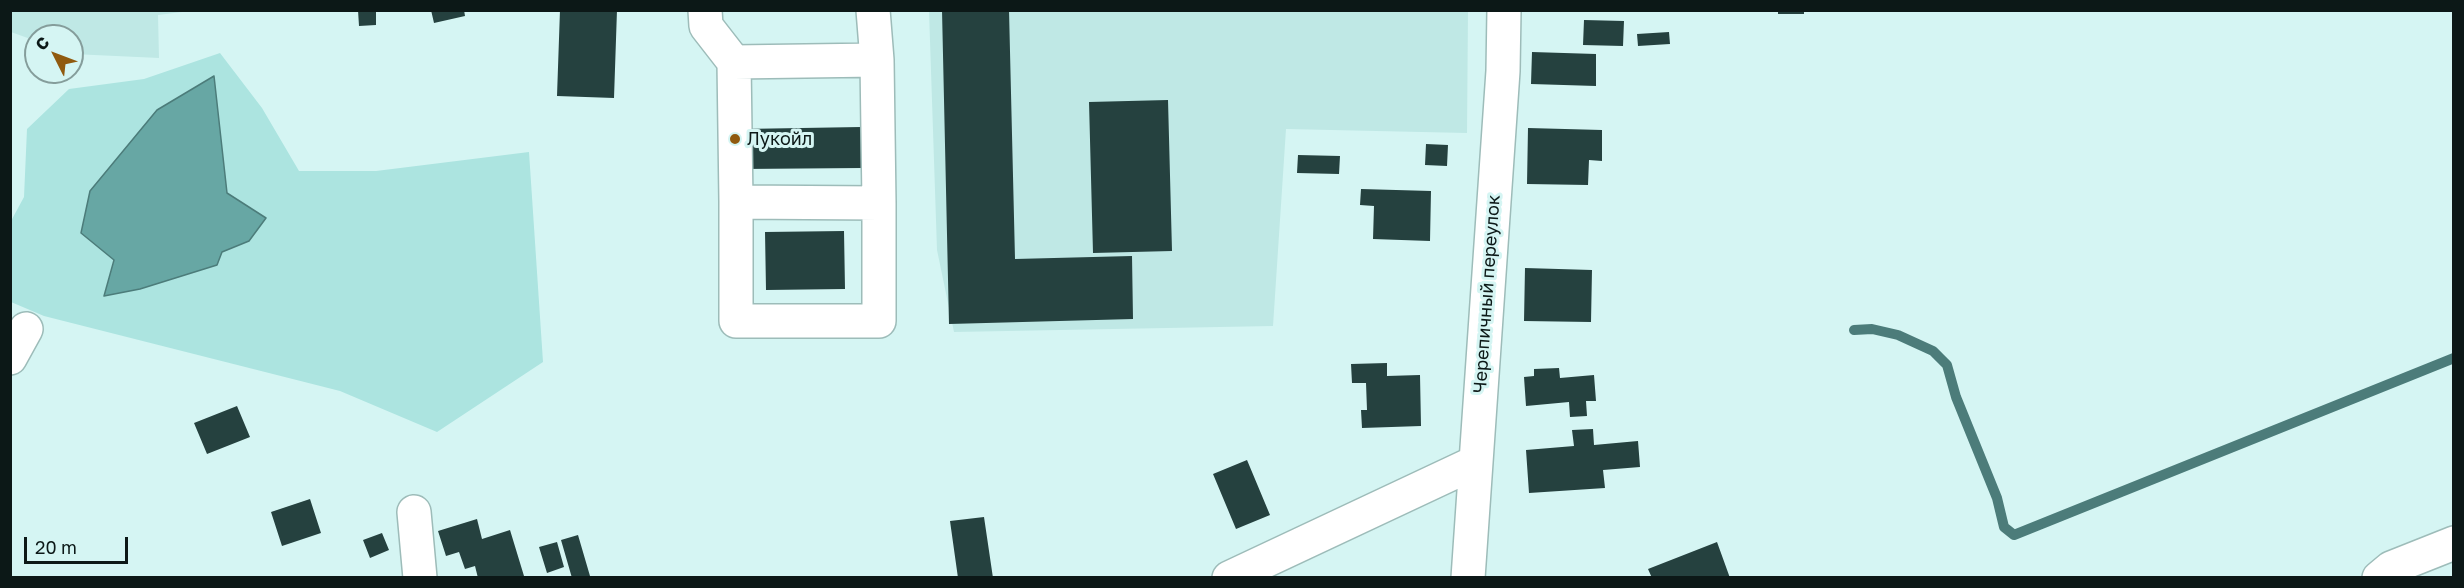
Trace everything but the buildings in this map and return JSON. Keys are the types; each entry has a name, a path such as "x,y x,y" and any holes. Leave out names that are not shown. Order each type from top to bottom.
{"street":[{"path":"705,10 706,26 734,62 736,321 879,321 879,203 873,10"},
{"name":"Черепичный переулок","path":"1468,578 1503,71 1504,10"},
{"path":"734,62 876,60"},
{"path":"736,202 879,203"},
{"path":"10,358 26,329"},
{"path":"1229,578 1476,462"},
{"path":"414,512 420,578"},
{"path":"2379,578 2391,568 2454,543"}],"shaded area":[{"path":"11,10 190,10 158,15 159,58 84,55 84,24 24,24 24,37 11,32"},
{"path":"929,11 1468,11 1467,133 1286,129 1273,326 954,332 937,250"},
{"path":"220,53 262,108 299,171 376,171 529,152 543,362 437,432 340,391 44,316 11,302 11,221 24,197 27,129 69,89 144,79","holes":["213,76 227,193 265,218 248,241 222,252 217,265 140,289 104,295 114,259"]},
{"path":"214,76 227,193 266,218 249,241 222,252 217,265 140,289 104,296 114,260 81,233 90,191 157,110"}],"waterway":[{"path":"1854,330 1872,329 1898,335 1933,351 1947,365 1956,397 1997,498 2004,527 2014,535 2454,358"}],"place":[{"name":"Лукойл","path":"735,139"}]}
